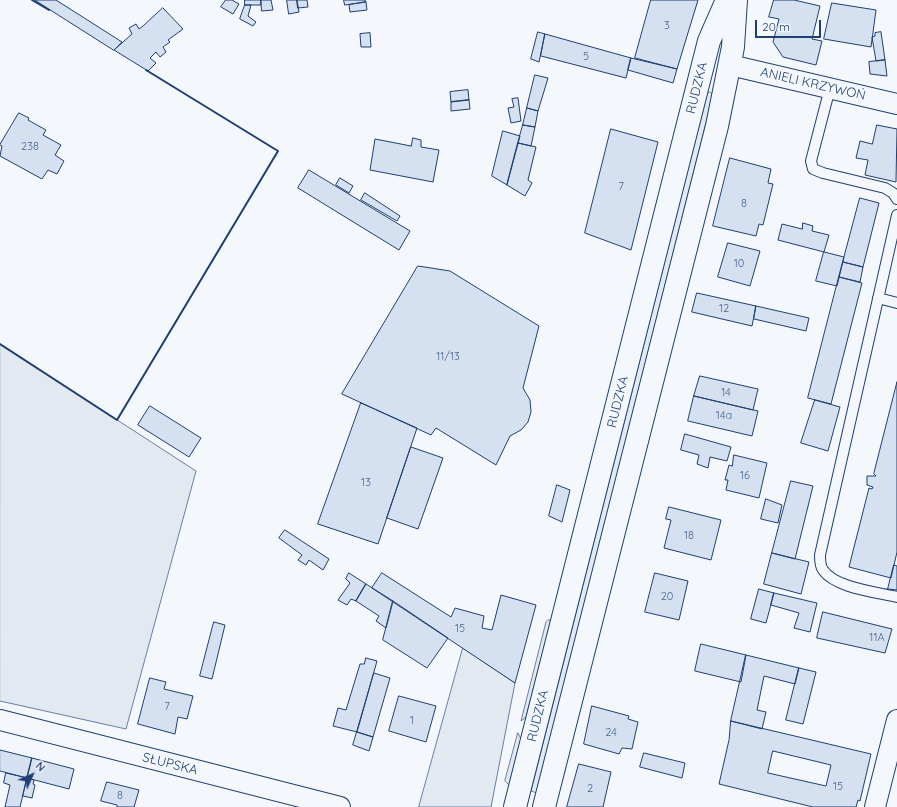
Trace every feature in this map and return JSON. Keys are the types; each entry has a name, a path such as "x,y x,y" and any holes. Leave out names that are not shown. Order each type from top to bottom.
{"street":[{"name":"RUDZKA","path":"515,807 709,41 727,0"},
{"name":"RUDZKA","path":"544,807 717,126 730,65 736,0"},
{"name":"ANIELI KRZYWOŃ","path":"730,65 897,104"},
{"name":"SŁUPSKA","path":"0,720 340,807"},
{"path":"875,807 897,720"}],"lane":[{"path":"830,88 812,160 813,169 823,173 884,188 893,193 897,199"},
{"path":"897,214 820,555 821,568 828,577 838,582 897,597"},
{"path":"878,298 897,303"}],"shaded area":[{"path":"710,92 713,95 537,793 531,791 707,94"},
{"path":"0,344 196,471 126,729 0,701"},
{"path":"551,620 526,717 521,721 546,622"},
{"path":"463,648 515,683 491,807 419,807"},
{"path":"518,733 521,739 509,785 505,781"}],"building":[{"path":"35,0 56,0 122,42 114,50"},
{"path":"226,0 232,0 239,4 233,14 221,7"},
{"path":"245,0 261,0 261,5 245,5"},
{"path":"261,0 271,0 273,10 262,11"},
{"path":"287,0 297,0 299,12 289,14"},
{"path":"297,0 307,0 308,7 298,8"},
{"path":"344,0 365,0 366,2 345,5"},
{"path":"651,0 698,0 677,69 635,58"},
{"path":"774,0 794,0 820,6 812,39 822,41 816,65 783,57 773,42 779,19 769,17"},
{"path":"366,2 367,10 350,12 349,5"},
{"path":"832,3 876,10 871,47 824,39"},
{"path":"245,5 251,5 248,16 256,22 253,26 240,19"},
{"path":"163,8 183,29 168,40 170,42 163,47 166,52 160,57 156,52 150,58 156,63 148,71 114,50 132,34 129,28 136,24 139,29"},
{"path":"538,32 545,34 539,62 531,59"},
{"path":"881,32 885,60 876,61 872,37 875,36 875,33"},
{"path":"370,33 371,47 361,47 360,34"},
{"path":"545,34 631,58 626,78 541,56"},
{"path":"631,58 677,69 673,83 628,70"},
{"path":"885,60 887,76 870,74 869,62"},
{"path":"535,75 548,78 538,111 527,108"},
{"path":"468,90 469,100 451,102 450,92"},
{"path":"518,98 521,121 511,123 508,108 514,107 512,99"},
{"path":"469,100 470,109 451,111 451,102"},
{"path":"527,108 538,111 535,127 523,125"},
{"path":"19,113 46,130 43,135 61,145 55,155 64,161 57,174 48,170 42,179 0,156 2,146 0,145"},
{"path":"523,125 535,127 531,146 518,143"},
{"path":"877,125 897,129 896,182 865,175 868,160 856,158 860,141 872,144"},
{"path":"611,129 658,142 631,250 585,233"},
{"path":"503,131 520,136 507,185 492,176"},
{"path":"413,138 421,140 421,147 439,150 433,182 370,170 375,139 411,146"},
{"path":"518,143 536,147 528,180 532,183 525,196 507,185"},
{"path":"730,158 771,169 768,183 773,184 763,225 759,224 756,236 713,226"},
{"path":"309,170 410,231 399,250 298,188"},
{"path":"340,178 353,186 349,193 336,185"},
{"path":"365,193 400,216 397,221 361,200"},
{"path":"860,198 879,203 863,267 843,262"},
{"path":"803,223 813,226 812,231 829,235 824,252 778,240 782,224 802,229"},
{"path":"728,243 760,251 750,286 718,277"},
{"path":"824,252 844,257 837,286 816,281"},
{"path":"843,262 863,267 860,282 839,277"},
{"path":"418,266 450,271 539,326 523,388 530,400 531,412 528,422 521,430 510,436 496,465 436,428 431,435 342,394"},
{"path":"839,277 862,283 831,404 808,398"},
{"path":"697,293 756,306 752,326 692,312"},
{"path":"756,306 809,318 806,331 754,319"},
{"path":"700,376 758,389 753,410 694,396"},
{"path":"897,382 897,552 891,578 849,567 869,488 872,489 873,487 867,485 867,476 876,476 874,474"},
{"path":"694,396 758,411 752,436 688,421"},
{"path":"815,400 840,407 828,451 801,443"},
{"path":"361,403 417,428 378,544 318,524"},
{"path":"150,406 201,438 189,457 138,425"},
{"path":"685,434 731,447 727,461 710,457 708,468 697,464 699,455 681,450"},
{"path":"411,447 443,458 418,529 387,518"},
{"path":"734,455 767,463 759,498 726,490 728,480 725,480 729,465 732,466"},
{"path":"791,481 813,486 795,559 772,553"},
{"path":"557,485 570,490 562,522 549,516"},
{"path":"766,499 782,505 778,523 761,519"},
{"path":"669,507 721,520 711,560 664,548 671,520 666,519"},
{"path":"285,530 329,559 323,570 309,560 306,565 298,560 302,555 279,538"},
{"path":"772,553 809,562 801,594 764,584"},
{"path":"894,565 897,566 897,590 888,589"},
{"path":"349,573 366,584 356,601 351,599 347,605 338,600 350,583 346,579"},
{"path":"382,573 451,617 455,608 484,616 482,628 492,630 501,595 536,605 515,683 372,588"},
{"path":"655,573 688,581 679,620 645,612"},
{"path":"366,584 393,601 386,628 376,621 379,616 356,601"},
{"path":"759,589 774,593 766,623 751,619"},
{"path":"774,593 817,603 810,632 794,628 799,613 771,605"},
{"path":"393,601 448,638 427,668 383,640"},
{"path":"823,612 892,629 885,653 817,638"},
{"path":"214,622 225,625 212,679 200,676"},
{"path":"701,644 746,655 741,682 695,671"},
{"path":"746,655 799,668 795,684 764,676 757,710 766,712 762,729 731,721"},
{"path":"366,658 377,661 357,732 333,726 338,708 346,710 360,664 364,664"},
{"path":"799,668 816,672 803,724 786,720"},
{"path":"374,673 390,678 373,737 357,732"},
{"path":"150,678 166,682 164,689 193,696 187,719 178,717 175,734 138,724"},
{"path":"399,696 436,706 426,742 389,731"},
{"path":"592,706 629,716 628,719 638,722 632,749 622,748 619,754 584,744"},
{"path":"731,721 871,754 860,801 858,800 856,807 813,807 719,784 729,740","holes":["773,751 831,765 826,786 768,773"]},
{"path":"357,732 373,737 369,751 353,745"},
{"path":"0,750 32,758 27,778 0,771"},
{"path":"644,753 685,763 682,778 640,767"},
{"path":"32,758 74,769 69,789 27,778"},
{"path":"579,764 611,772 603,807 567,807"},
{"path":"6,773 27,778 20,807 5,807 10,785 4,783"},
{"path":"27,778 34,780 33,784 35,785 32,798 23,796"},
{"path":"107,782 139,790 134,807 117,807 117,805 101,801"}],"wall":[{"path":"32,0 49,10"},
{"path":"0,344 117,420 278,151 146,70"}]}
